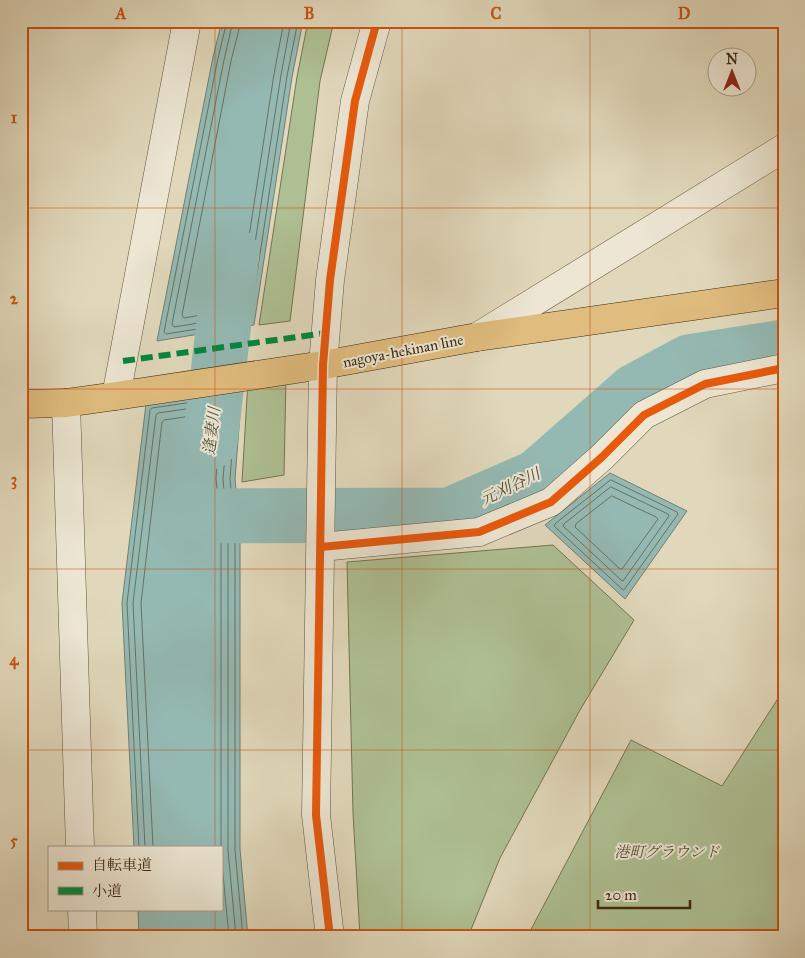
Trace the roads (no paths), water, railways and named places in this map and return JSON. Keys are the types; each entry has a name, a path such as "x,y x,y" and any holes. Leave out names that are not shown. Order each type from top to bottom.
{"main road":[{"name":"nagoya-hekinan line","path":"21,404 66,403 116,396 323,365 477,337 784,293"}],"street":[{"path":"116,396 187,21"},
{"path":"330,937 316,815 323,365 330,280 355,101 377,21"},
{"path":"477,337 784,148"},
{"path":"321,545 479,532 551,502 602,457 644,415 705,384 784,368"},
{"path":"66,403 80,846"},
{"path":"82,910 83,937"}],"water":[{"path":"222,21 303,21 292,77 254,325 157,341 213,57"},
{"path":"242,389 235,479 240,536 240,849 248,937 139,937 138,910 222,910 222,846 134,846 122,603 146,404"},
{"path":"610,473 687,511 625,599 545,525"}],"waterway":[{"name":"逢妻川","path":"210,442 232,254"},
{"name":"元刈谷川","path":"201,516 450,515 537,477 635,391 689,362 784,347"}],"park label":[{"name":"港町グラウンド","path":"667,852"}]}
